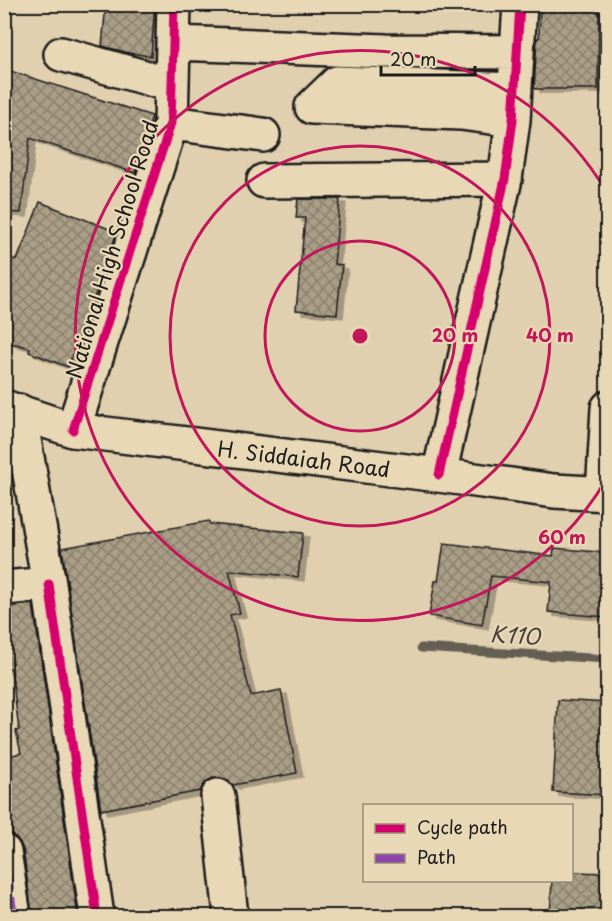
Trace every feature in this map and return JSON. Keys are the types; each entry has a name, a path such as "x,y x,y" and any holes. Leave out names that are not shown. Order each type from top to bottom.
{"street":[{"name":"National High School Road","path":"73,430 171,123 174,4"},
{"path":"439,475 505,178 514,105 519,5"},
{"path":"174,43 386,51 517,52"},
{"path":"61,54 172,85"},
{"path":"171,123 263,135"},
{"path":"264,181 505,178"},
{"path":"605,494 608,408"},
{"path":"12,409 50,584 97,916"},
{"name":"H. Siddaiah Road","path":"12,409 73,430 439,475 554,492 605,494"},
{"path":"4,588 50,584"},
{"path":"218,796 231,916"},
{"path":"4,852 14,916"}],"building":[{"path":"106,4 155,4 151,56 102,46"},
{"path":"540,4 599,4 598,89 534,89"},
{"path":"4,69 152,116 135,173 30,138 21,213 4,212"},
{"path":"298,199 340,199 334,264 342,265 337,314 296,310 305,218 296,218"},
{"path":"40,202 117,232 68,367 29,352 30,348 4,341 4,257 17,260"},
{"path":"209,521 210,524 303,533 298,577 229,570 240,613 230,615 251,696 281,690 297,773 233,785 225,779 215,777 207,781 200,791 101,810 62,548"},
{"path":"444,543 553,556 554,548 608,553 605,617 548,612 551,582 491,576 482,625 429,616"},
{"path":"33,604 78,916 32,916 23,849 13,836 4,787 4,757 21,753 16,731 19,730 11,668 4,669 4,607"},
{"path":"558,700 608,703 608,795 553,792"},
{"path":"573,872 608,873 608,916 550,916 552,882 573,882"}],"waterway":[{"name":"K110","path":"421,648 608,659"}],"marked path":[{"path":"4,852 14,916"}],"cycle path":[{"path":"73,430 171,123 174,4"},
{"path":"439,475 505,179 513,120 520,4"},
{"path":"49,584 97,916"}]}
